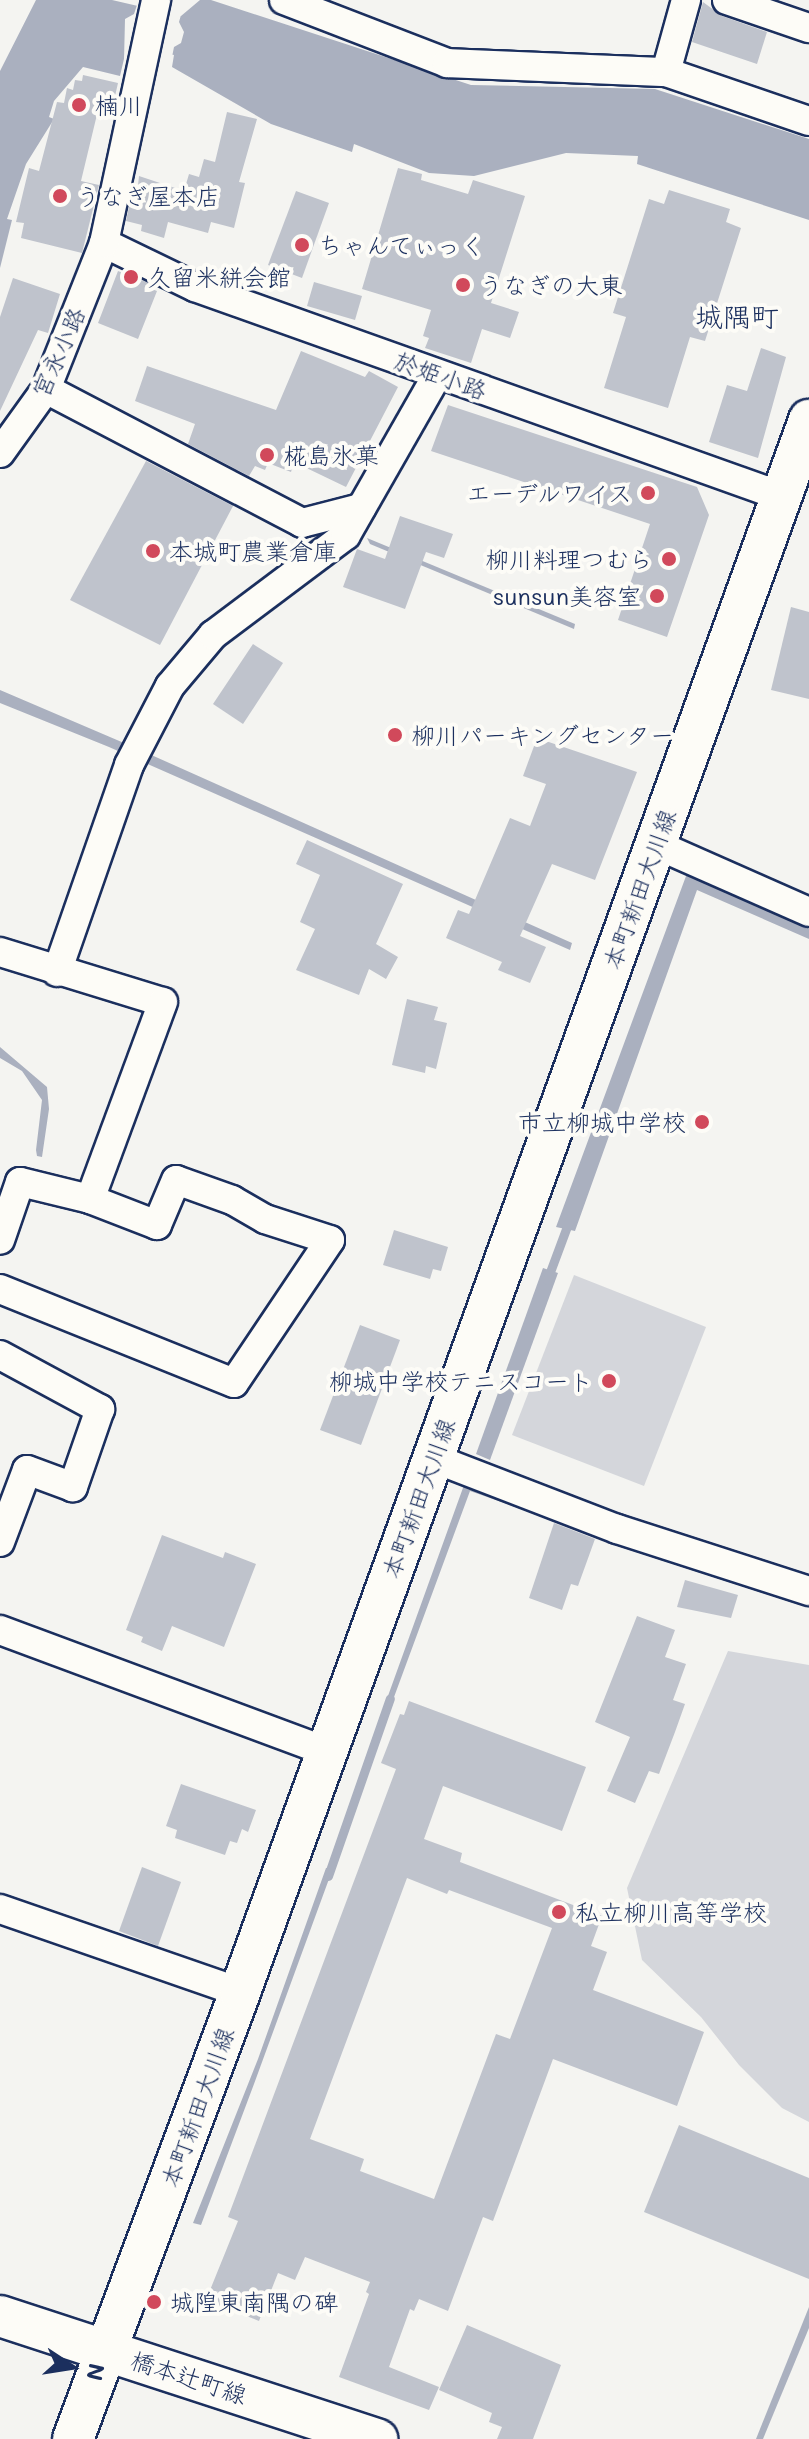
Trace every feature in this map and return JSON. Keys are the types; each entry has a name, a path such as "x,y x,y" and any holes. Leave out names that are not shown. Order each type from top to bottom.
{"main road":[{"name":"本町新田大川線","path":"73,2439 240,1992 326,1751 463,1468 655,844 792,493 809,420"},
{"name":"橋本辻町線","path":"0,2316 377,2439"}],"street":[{"name":"宮永小路","path":"0,453 46,389 104,243 156,0"},
{"path":"284,0 319,7 447,63 666,72 809,121"},
{"path":"666,72 686,0"},
{"path":"727,0 809,28"},
{"name":"於姫小路","path":"104,243 195,287 438,374 792,493"},
{"path":"57,972 129,765 170,686 213,635 346,535 438,374"},
{"path":"46,389 302,523 361,508"},
{"path":"655,844 809,912"},
{"path":"0,952 57,972 163,1002 90,1199"},
{"path":"0,1240 10,1179 90,1199 157,1225 176,1180 232,1200 265,1219 330,1240 234,1383 0,1289"},
{"path":"0,1355 100,1409 73,1487 27,1470 0,1542"},
{"path":"463,1468 617,1529 809,1591"},
{"path":"0,1630 326,1751"},
{"path":"1,1912 240,1992"}],"shaded area":[{"name":"柳城中学校テニスコート","path":"574,1275 706,1327 644,1486 512,1435"},
{"path":"728,1651 809,1665 809,2122 782,2108 739,2065 701,2017 642,1960 627,1888"}],"water":[{"path":"36,0 112,0 181,16 200,0 211,0 471,85 655,89 809,139 809,220 637,164 638,156 566,153 474,176 429,173 354,144 352,152 271,124 172,67 174,55 127,46 120,76 83,67 54,101 49,117 54,119 26,164 7,219 12,220 0,268 0,71"},
{"path":"317,535 319,540 129,745 572,943 570,950 109,747 0,703 0,690 124,743 157,681 178,654 217,616"},
{"path":"367,538 575,624 574,629 370,544"},
{"path":"689,868 809,921 809,939 697,890 575,1231 556,1227"},
{"path":"0,1047 47,1087 49,1109 42,1157 37,1156 36,1150 42,1100 22,1071 0,1058"},
{"path":"543,1268 558,1273 490,1460 476,1454"},
{"path":"464,1485 623,1545 470,1491 390,1708 384,1707"},
{"path":"326,1868 333,1868 254,2084 201,2225 193,2223 258,2059"},
{"path":"809,2307 809,2328 763,2439 756,2439"}],"pier":[{"path":"138,2 179,11 183,8 179,22 184,32 181,43 174,47 170,67 169,59 129,50 127,60 124,60 125,19 134,14"}],"building":[{"path":"703,2 722,16 767,32 757,64 692,42"},
{"path":"83,75 118,83 113,105 100,102 81,181 99,185 82,253 21,238 24,223 16,222 29,168 39,171 57,102 64,103 67,88 73,90 75,80 82,81"},
{"path":"227,112 257,119 239,182 245,183 234,228 211,222 208,233 168,222 164,238 141,231 142,225 126,221 132,193 137,195 139,176 184,191 189,174 199,177 204,159 215,162"},
{"path":"398,168 422,174 421,180 468,194 473,180 525,196 491,303 519,312 510,338 482,329 471,363 425,348 429,338 423,336 431,310 362,289"},
{"path":"669,190 730,209 726,222 741,228 705,341 690,337 668,408 604,388 626,317 613,313 649,199 664,204"},
{"path":"296,191 329,203 302,278 268,265"},
{"path":"118,271 151,284 149,288 157,291 138,339 98,323"},
{"path":"13,278 60,294 48,333 38,330 0,411 0,317"},
{"path":"314,282 362,296 355,320 307,306"},
{"path":"761,348 786,357 758,458 709,442 727,385 747,391"},
{"path":"301,351 365,377 369,371 398,387 346,487 294,462 291,472 268,463 265,470 255,466 249,476 188,444 195,424 135,401 147,366 276,410"},
{"path":"448,405 697,487 709,515 667,637 618,620 650,524 431,451"},
{"name":"本城町農業倉庫","path":"146,461 233,506 160,645 70,600"},
{"path":"400,516 453,534 444,558 426,552 405,609 343,587 357,549 385,559"},
{"path":"791,607 809,612 809,699 771,690"},
{"path":"253,644 283,663 243,724 213,704"},
{"path":"537,738 637,772 595,880 552,864 520,936 546,947 530,983 498,970 502,962 446,938 458,910 469,914 510,818 530,826 546,784 523,776"},
{"path":"307,840 403,884 376,944 398,957 386,979 369,969 359,995 296,970 315,929 300,922 320,875 296,864"},
{"path":"407,999 438,1007 434,1020 447,1023 436,1069 426,1066 425,1073 392,1065"},
{"path":"394,1230 448,1247 441,1271 433,1269 430,1279 383,1265"},
{"path":"360,1325 400,1340 361,1445 320,1430"},
{"path":"554,1523 595,1539 578,1586 571,1584 562,1610 529,1598"},
{"path":"162,1535 223,1558 225,1552 256,1564 224,1647 172,1626 162,1651 141,1642 143,1637 126,1630"},
{"path":"685,1580 738,1595 731,1618 677,1607"},
{"path":"637,1616 675,1630 665,1657 686,1664 673,1700 685,1704 675,1732 659,1774 649,1771 635,1803 607,1791 630,1737 595,1722"},
{"path":"409,1701 586,1767 562,1831 443,1786 424,1839 462,1853 460,1862 602,1916 591,1946 607,1952 593,1990 704,2032 677,2106 553,2059 493,2221 483,2217 448,2311 419,2299 414,2311 410,2309 389,2367 439,2387 429,2410 339,2377 369,2294 366,2292 370,2282 305,2257 295,2280 278,2273 259,2321 206,2300 238,2221 228,2217 396,1769 381,1763 400,1714 404,1715","holes":["407,1878 447,1894 449,1890 552,1928 510,2039 496,2034 434,2199 360,2171 364,2159 310,2139"]},
{"path":"181,1784 256,1810 248,1832 242,1829 237,1843 230,1841 225,1855 175,1838 177,1830 166,1826"},
{"path":"142,1867 181,1882 158,1946 119,1931"},
{"path":"679,2125 809,2178 809,2279 644,2212"},
{"path":"467,2325 561,2365 533,2439 497,2439 502,2427 489,2422 492,2413 439,2390"}],"waterway":[{"path":"547,1280 570,1218"},
{"path":"328,1876 390,1698"}],"place":[{"name":"楠川","path":"79,105"},
{"name":"うなぎ屋本店","path":"60,196"},
{"name":"ちゃんてぃっく","path":"302,245"},
{"name":"久留米絣会館","path":"131,277"},
{"name":"うなぎの大東","path":"463,285"},
{"name":"椛島氷菓","path":"267,455"},
{"name":"エーデルワイス","path":"648,493"},
{"name":"本城町農業倉庫","path":"153,551"},
{"name":"柳川料理つむら","path":"669,559"},
{"name":"sunsun美容室","path":"657,596"},
{"name":"柳川パーキングセンター","path":"395,735"},
{"name":"市立柳城中学校","path":"702,1122"},
{"name":"柳城中学校テニスコート","path":"609,1381"},
{"name":"私立柳川高等学校","path":"559,1912"},
{"name":"城隍東南隅の碑","path":"154,2302"}],"district":[{"name":"城隅町","path":"737,316"}]}
